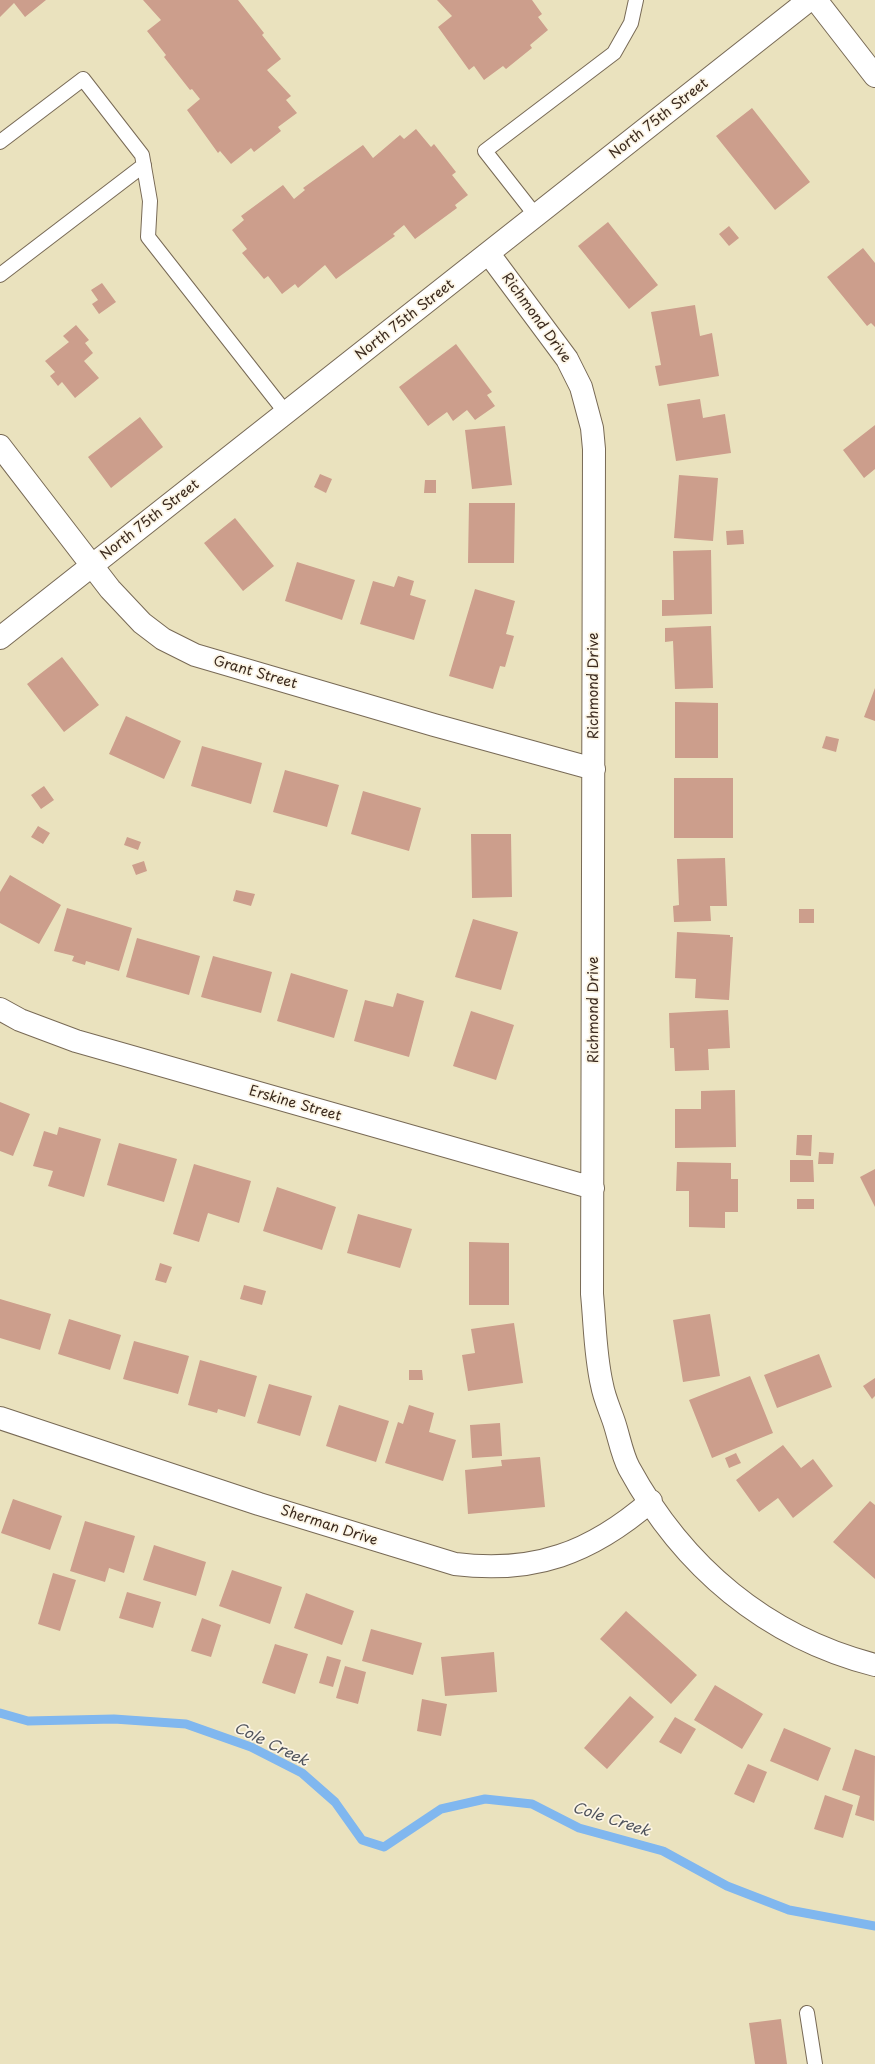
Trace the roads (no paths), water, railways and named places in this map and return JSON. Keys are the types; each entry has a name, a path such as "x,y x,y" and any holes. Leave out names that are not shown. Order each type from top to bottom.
{"street":[{"name":"North 75th Street","path":"0,638 489,254 809,0"},
{"path":"816,0 875,76"},
{"name":"Richmond Drive","path":"489,254 567,359 581,387 592,428 594,449 592,1294 596,1349 602,1386 629,1467 679,1543 714,1580 756,1613 797,1637 847,1658 875,1665"},
{"name":"Grant Street","path":"0,446 110,589 142,623 163,639 195,655 434,725 594,769"},
{"name":"Erskine Street","path":"0,1009 20,1020 76,1041 593,1188"},
{"name":"Sherman Drive","path":"0,1418 266,1506 455,1564 482,1568 529,1565 549,1560 578,1549 626,1522 651,1501"}],"lane":[{"path":"536,216 485,151 614,53 631,23 636,0"},
{"path":"0,142 83,79 142,155 150,201 148,238 286,413"},
{"path":"0,274 144,165"},
{"path":"807,2013 815,2064"}],"waterway":[{"name":"Cole Creek","path":"0,1713 28,1721 114,1719 186,1724 251,1747 302,1773 335,1802 362,1840 384,1847 441,1809 485,1799 532,1804 579,1828 663,1851 727,1886 789,1910 875,1926"}]}
